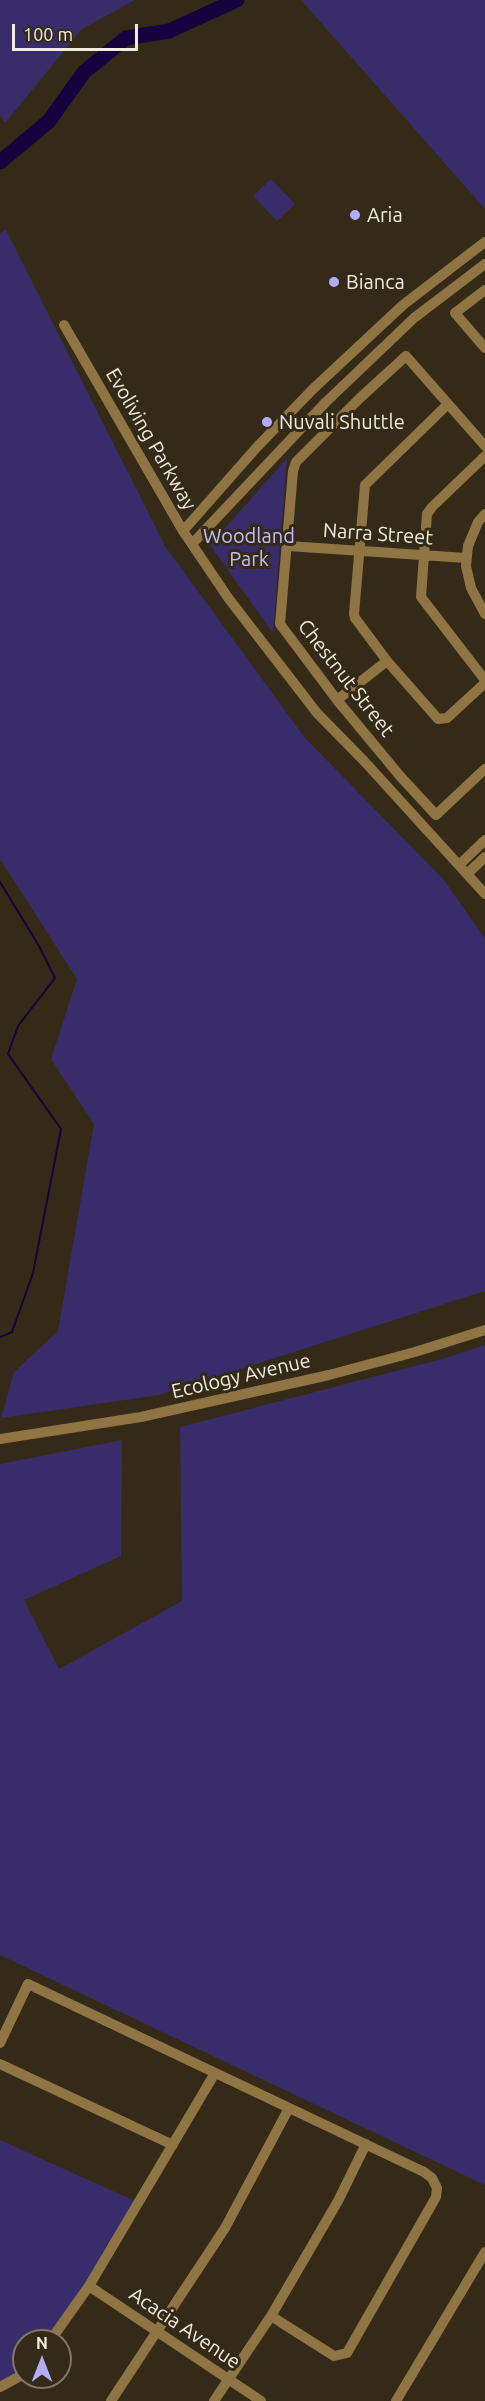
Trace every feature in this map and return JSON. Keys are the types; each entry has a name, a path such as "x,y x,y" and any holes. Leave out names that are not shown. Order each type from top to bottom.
{"street":[{"path":"183,531 257,447 313,389 403,305 485,242"},
{"path":"192,544 334,394 414,318 485,264"},
{"path":"485,290 456,313 485,348"},
{"name":"Evoliving Parkway","path":"64,325 183,531 229,598 317,713 365,762 485,894"},
{"name":"Chestnut Street","path":"485,446 406,356 296,462 293,471 280,624 337,700 400,776 436,814 485,769"},
{"path":"448,404 365,484 358,550 355,618 387,661 438,719 447,718 485,682 421,597 427,514 485,456"},
{"path":"485,514 478,522 468,546 466,558 471,588 485,614"},
{"name":"Narra Street","path":"288,546 466,558"},
{"path":"337,700 387,661"},
{"path":"459,865 485,840"},
{"path":"467,874 485,857"},
{"name":"Ecology Avenue","path":"0,1438 150,1415 329,1375 485,1330"},
{"path":"0,2043 28,1984 366,2144 432,2178 437,2188 436,2197 347,2353 334,2356 271,2316"},
{"path":"0,2064 173,2145"},
{"path":"59,2329 89,2286 215,2073"},
{"path":"111,2401 225,2228 290,2108"},
{"path":"213,2401 271,2316 338,2201 366,2144"},
{"path":"396,2401 485,2252"},
{"name":"Acacia Avenue","path":"89,2286 262,2401"}],"green space":[{"path":"0,0 135,0 82,29 5,123 0,115"},
{"path":"301,0 485,0 485,209"},
{"path":"271,179 295,204 277,221 253,196"},
{"path":"6,230 165,546 305,738 444,880 485,939 485,1291 159,1395 1,1418 14,1372 58,1331 94,1124 51,1059 77,979 0,859 0,233"},
{"name":"Woodland Park","path":"287,458 273,633 210,545"},
{"path":"485,1345 485,2185 0,1955 0,1464 122,1440 121,1556 24,1600 59,1669 182,1601 180,1427 442,1359"},
{"path":"0,2140 137,2202 87,2284 55,2329 12,2329 12,2376 0,2384"}],"waterway":[{"path":"0,162 49,121 84,72 126,38 169,31 237,0"},
{"path":"0,882 39,946 55,978 18,1026 8,1054 61,1129 33,1273 12,1332 0,1337"}],"place":[{"name":"Aria","path":"355,215"},
{"name":"Bianca","path":"334,282"},
{"name":"Nuvali Shuttle","path":"267,422"}]}
